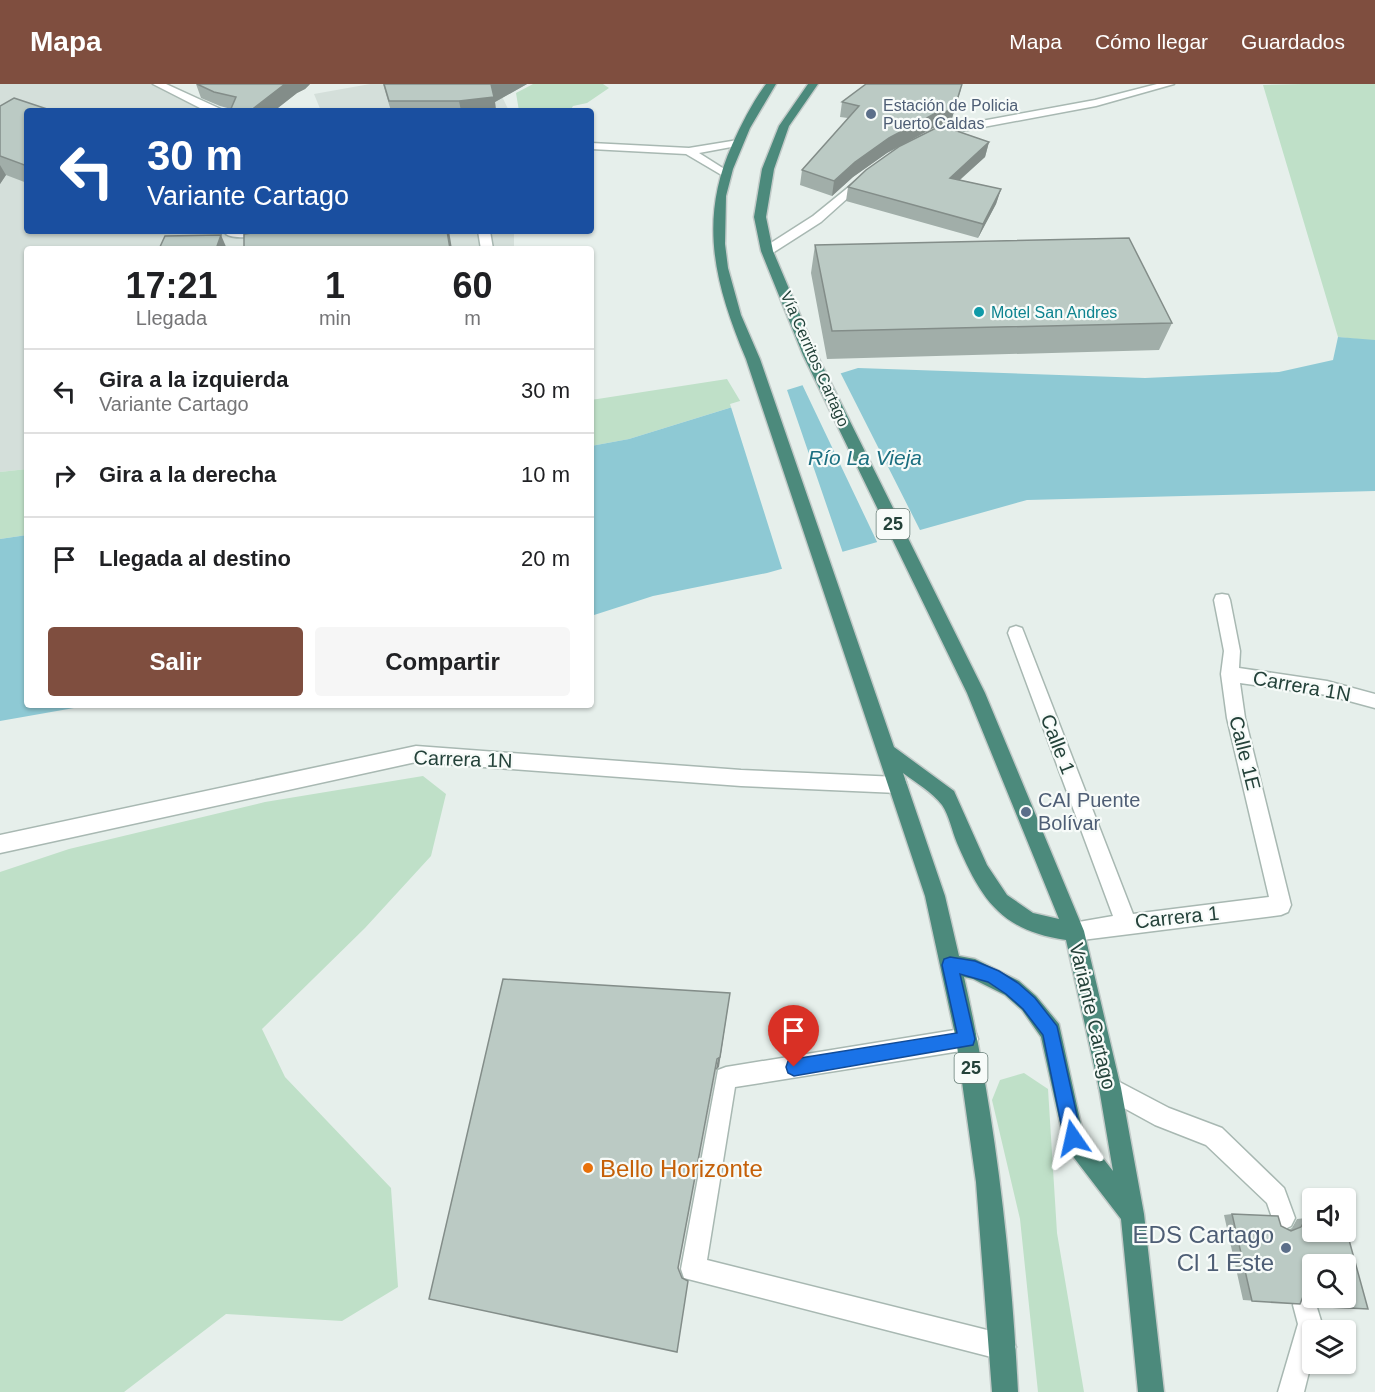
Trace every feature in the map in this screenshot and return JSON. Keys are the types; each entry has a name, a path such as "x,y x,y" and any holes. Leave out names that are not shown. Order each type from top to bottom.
{"highway":[{"name":"25","path":"771,84 753,112 725,174 718,220 722,271 738,326 753,359 935,896 967,1039 988,1182 1005,1392"},
{"name":"Vía Cerritos Cartago","path":"813,84 784,126 768,169 760,217 767,251 810,355 976,693"},
{"name":"Variante Cartago","path":"976,693 1074,931 1110,1088 1132,1214 1151,1392"},
{"path":"888,753 947,797 985,884 1000,903 1034,925 1074,931"},
{"path":"950,965 975,969 993,976 1012,988 1029,1003 1051,1032 1073,1138 1132,1214"}],"street":[{"path":"158,84 178,89 210,108"},
{"path":"915,144 938,132 1096,103 1169,84"},
{"path":"594,146 689,151 738,143"},
{"path":"689,151 725,174"},
{"path":"767,251 817,219 858,181 876,169"},
{"name":"Calle 1E","path":"1222,600 1232,651 1230,674 1236,718 1281,905"},
{"name":"Calle 1","path":"1016,633 1126,922"},
{"name":"Carrera 1N","path":"1230,674 1328,688 1375,700"},
{"name":"Carrera 1N","path":"0,844 416,754 741,778 898,785"},
{"name":"Carrera 1","path":"1074,931 1126,922 1281,905"},
{"path":"967,1039 726,1078 693,1269 1003,1347"},
{"path":"1110,1088 1163,1117 1214,1136 1276,1196 1282,1218"},
{"path":"1291,1392 1310,1324 1306,1308"}],"shaded area":[{"path":"0,84 158,84 210,108 24,108 24,234 514,234 514,246 24,246 24,469 0,472"},
{"path":"370,84 496,84 508,108 320,108 314,94"}],"green space":[{"path":"533,84 603,84 609,88 587,103 572,108 518,108 516,93"},
{"path":"1375,84 1375,341 1338,337 1263,85"},
{"path":"727,379 742,404 629,439 594,445 594,400"},
{"path":"24,469 24,535 0,539 0,472"},
{"path":"423,776 446,794 431,856 365,928 262,1029 285,1077 391,1188 398,1287 342,1321 226,1314 124,1392 0,1392 0,872 69,849 265,802"},
{"path":"1024,1073 1048,1089 1057,1233 1084,1392 1038,1392 1020,1219 992,1100 1000,1080"}],"water":[{"name":"Río La Vieja","path":"1338,337 1375,340 1375,491 1027,500 767,573 653,596 594,615 594,445 629,439 858,368 1145,378 1279,372 1333,360"},
{"path":"24,535 24,708 74,708 0,721 0,539"}],"pier":[{"path":"839,370 922,534 879,546 801,382"},
{"path":"786,387 844,556 783,572 730,404"}],"building":[{"path":"197,84 285,84 254,108 231,108 236,97 214,92"},
{"path":"384,84 491,84 494,97 459,101 389,101"},
{"path":"866,84 962,84 954,110 936,113 889,138 855,162 834,181 802,170 859,106 842,102"},
{"path":"14,98 44,108 24,108 24,165 0,156 0,106"},
{"path":"950,121 948,128 989,142 950,178 1001,189 983,224 848,187 866,170 900,146"},
{"path":"244,234 448,234 450,246 244,246"},
{"path":"221,235 217,246 160,246 165,236"},
{"name":"Motel San Andres","path":"1129,238 1172,323 832,331 815,245"},
{"name":"Bello Horizonte","path":"503,979 730,993 720,1057 717,1059 678,1268 682,1278 688,1281 677,1352 429,1299"},
{"name":"EDS Cartago Cl 1 Este","path":"1232,1214 1278,1216 1281,1226 1291,1231 1302,1225 1302,1242 1350,1242 1353,1254 1302,1254 1300,1304 1252,1301"},
{"name":"EDS Cartago Cl 1 Este","path":"1356,1265 1368,1309 1348,1308 1356,1308"}],"place":[{"name":"Estación de Policia Puerto Caldas","path":"871,114"},
{"name":"Motel San Andres","path":"979,312"},
{"name":"CAI Puente Bolívar","path":"1026,812"},
{"name":"Bello Horizonte","path":"588,1168"},
{"name":"EDS Cartago Cl 1 Este","path":"1286,1248"}],"route":[{"path":"794,1067 967,1039 950,965 975,969 993,976 1012,988 1029,1003 1051,1032 1073,1138"}]}
